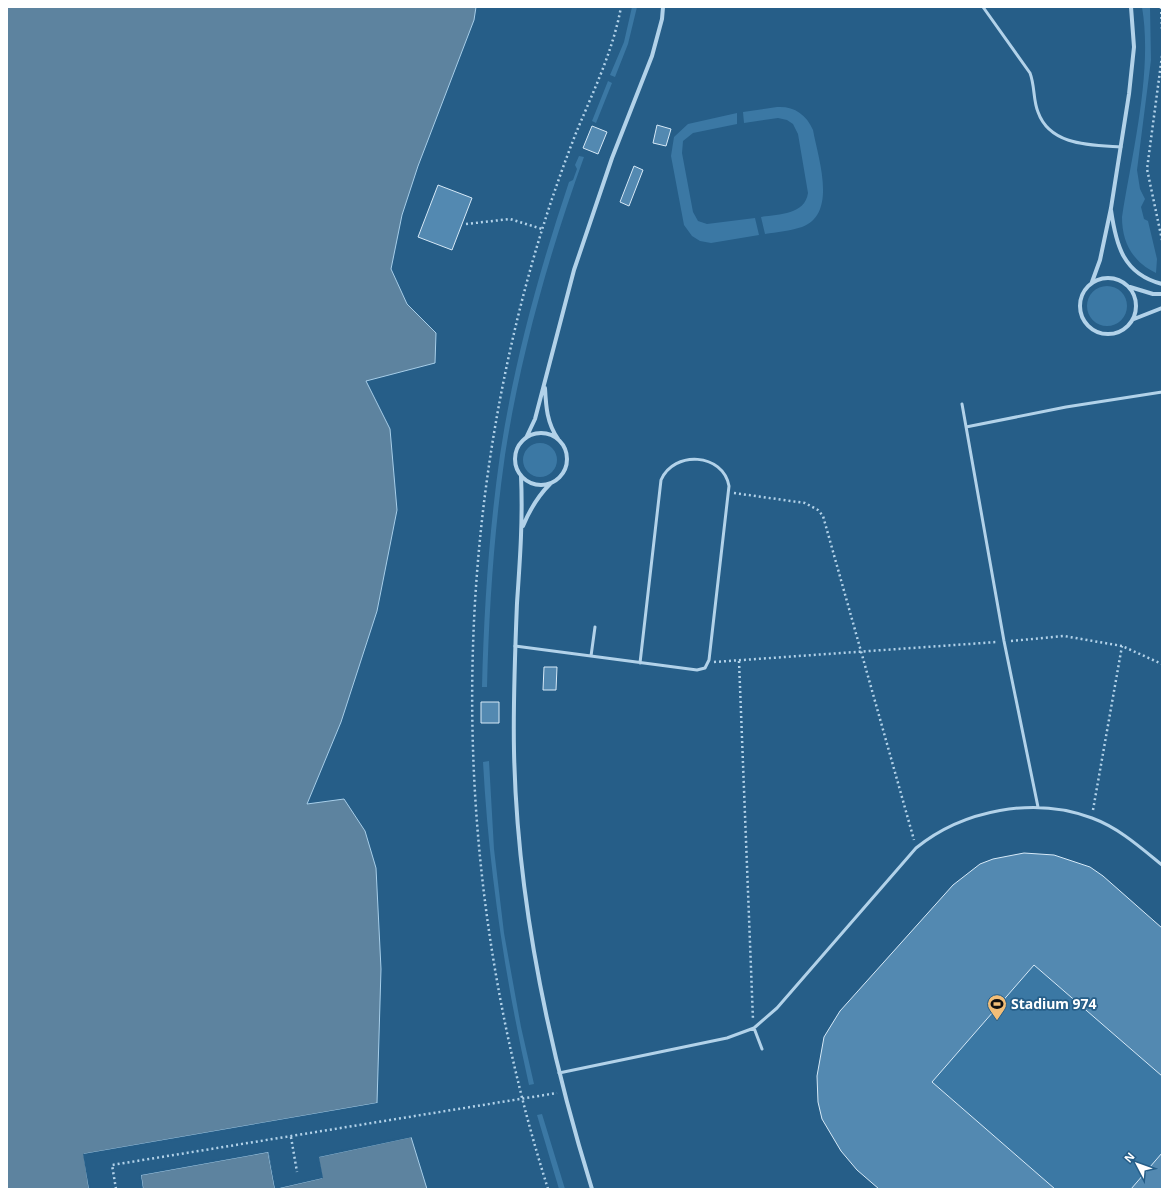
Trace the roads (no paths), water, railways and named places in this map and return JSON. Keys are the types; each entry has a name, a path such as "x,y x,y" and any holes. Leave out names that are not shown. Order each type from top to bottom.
{"street":[{"path":"551,483 543,485 535,484 528,482 521,476 517,469 516,452 526,438 535,419 574,270 612,158 652,56 662,19 663,7"},
{"path":"1092,282 1100,260 1111,208 1121,147 1134,47 1131,7"},
{"path":"1111,208 1114,235 1120,251 1129,265 1141,275 1162,284"},
{"path":"1130,287 1136,302 1134,318 1129,326 1113,334 1096,332 1083,320 1079,304 1086,288 1098,278 1112,277 1119,279 1130,287 1153,294 1162,294"},
{"path":"1134,318 1162,308"},
{"path":"522,530 528,512 537,497 564,472 566,464 564,447 551,429 546,411 545,383"},
{"path":"526,438 534,434 543,434 559,441"},
{"path":"521,476 522,530 515,646 514,752 519,837 537,972 563,1092 592,1189"}],"lane":[{"path":"982,7 1030,73 1034,85 1038,113 1048,127 1056,135 1068,141 1121,147"},
{"path":"966,427 1066,407 1162,392"},
{"path":"962,404 1004,641 1038,807"},
{"path":"515,646 640,663 697,670 705,668 709,660 729,486 726,477 718,468 706,461 698,459 681,461 664,473 660,487 640,663"},
{"path":"591,656 595,626"},
{"path":"559,1072 727,1038 754,1028 777,1008 916,848 933,835 962,820 1008,810 1038,807 1062,810 1091,817 1130,839 1162,865"},
{"path":"754,1028 762,1049"}],"place":[{"name":"Stadium 974","path":"997,1021"}]}
